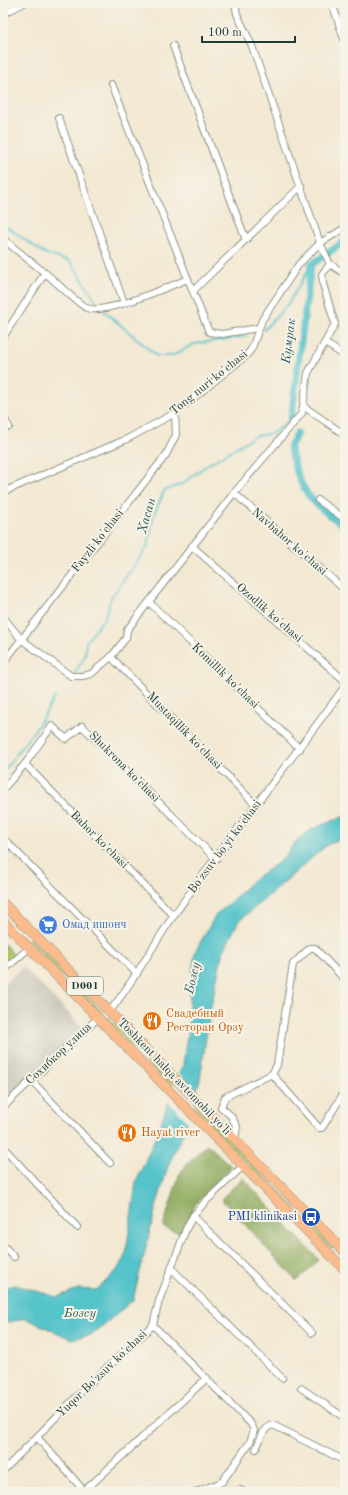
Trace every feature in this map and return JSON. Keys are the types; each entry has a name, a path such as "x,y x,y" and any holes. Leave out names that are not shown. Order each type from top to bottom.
{"highway":[{"name":"Toshkent halqa avtomobil yo'li","path":"3,903 345,1252"},
{"name":"Toshkent halqa avtomobil yo'li","path":"3,921 345,1270"},
{"path":"14,933 24,924"}],"street":[{"path":"3,14 24,3"},
{"path":"234,3 237,14 252,46 321,245 330,264 345,274"},
{"path":"332,3 345,42"},
{"path":"173,46 246,240"},
{"path":"111,85 188,279 194,290 209,332 222,334 258,328"},
{"path":"59,118 124,303"},
{"path":"194,290 301,186"},
{"name":"Tong nuri ko'chasi","path":"3,492 127,439 175,413 246,355 252,348 258,328 299,264 321,245 345,228"},
{"path":"3,239 86,308 96,311 124,303 188,279"},
{"path":"3,617 21,639 71,676 91,674 111,657 126,638 127,630 150,603 192,546 234,493 302,413 308,373 335,324 323,284 322,274 330,264"},
{"path":"3,336 45,273"},
{"path":"325,343 345,356"},
{"path":"303,406 345,435"},
{"name":"Fayzli ko'chasi","path":"3,663 166,455 176,435 175,413"},
{"path":"3,416 8,427"},
{"name":"Navbahor ko'chasi","path":"234,493 345,590"},
{"path":"318,500 345,519"},
{"name":"Ozodlik ko'chasi","path":"192,546 345,681"},
{"name":"Komillik ko'chasi","path":"150,603 300,749"},
{"name":"Mustaqillik ko'chasi","path":"111,657 256,805"},
{"name":"Bo'zsuv bo'yi ko'chasi","path":"110,1011 126,992 174,916 256,805 300,749 345,686"},
{"name":"Shukrona ko'chasi","path":"3,789 25,764 52,726 66,739 82,726 216,859"},
{"name":"Bahor ko'chasi","path":"25,764 174,916"},
{"path":"3,841 7,842 137,974"},
{"path":"3,971 29,948"},
{"path":"235,1140 237,1127 230,1116 221,1107 225,1097 272,1074 280,1061 294,962 310,948 315,948 345,980"},
{"name":"Сохибкор улица","path":"3,1107 98,1018"},
{"path":"272,1074 319,1128 322,1128 345,1091"},
{"path":"32,1081 110,1163"},
{"path":"3,1147 77,1227"},
{"name":"Yuqor Bo'zsuv ko'chasi","path":"3,1471 83,1390 153,1325 159,1301 186,1229 193,1216 205,1202 243,1166"},
{"path":"193,1216 312,1333"},
{"path":"3,1245 14,1257"},
{"path":"338,1263 345,1255"},
{"path":"172,1269 282,1378"},
{"path":"153,1325 207,1378 251,1424 254,1430 250,1442 222,1482 196,1492"},
{"path":"37,1437 84,1492 207,1378"},
{"path":"301,1388 345,1418"},
{"path":"256,1449 265,1431 269,1426 273,1425 345,1462"}],"shaded area":[{"path":"23,967 83,1028 3,1102 3,985"}],"green space":[{"path":"30,937 103,1012 100,1015 27,940"},
{"path":"3,943 15,956 3,966"},
{"path":"109,1017 334,1246 331,1249 106,1021"},
{"path":"207,1144 232,1167 195,1205 181,1234 163,1227 179,1175 187,1164"},
{"path":"243,1178 319,1260 297,1281 221,1199"}],"water":[{"name":"Бозсу","path":"345,816 345,838 327,845 238,922 222,955 210,1011 200,1079 185,1129 168,1166 155,1211 133,1300 92,1335 71,1339 25,1318 3,1324 3,1288 16,1285 57,1297 78,1289 97,1290 120,1267 126,1253 136,1182 151,1148 183,1065 188,1028 190,987 195,952 215,916 258,876 281,861 296,841 312,829"}],"pier":[{"path":"178,1072 198,1093 188,1122 167,1100"}],"waterway":[{"path":"3,224 45,254 70,261 100,307"},
{"name":"Кумрак","path":"291,419 311,265 345,241"},
{"path":"264,330 288,304 311,265"},
{"path":"104,311 157,356 172,356 194,344 247,336"},
{"name":"Хасан","path":"75,673 85,656 86,642 105,617 111,598 148,546 154,515 164,491 182,484 207,465 255,436 273,433 291,419"},
{"path":"297,433 290,447 302,485 307,494 322,509 345,526"},
{"name":"Хасан","path":"3,772 39,724 55,697"}],"place":[{"name":"Омад ишонч","path":"48,925"},
{"name":"Свадебный Ресторан Орзу","path":"152,1021"},
{"name":"Hayat river","path":"127,1133"},
{"name":"PMI klinikasi","path":"311,1217"}]}
